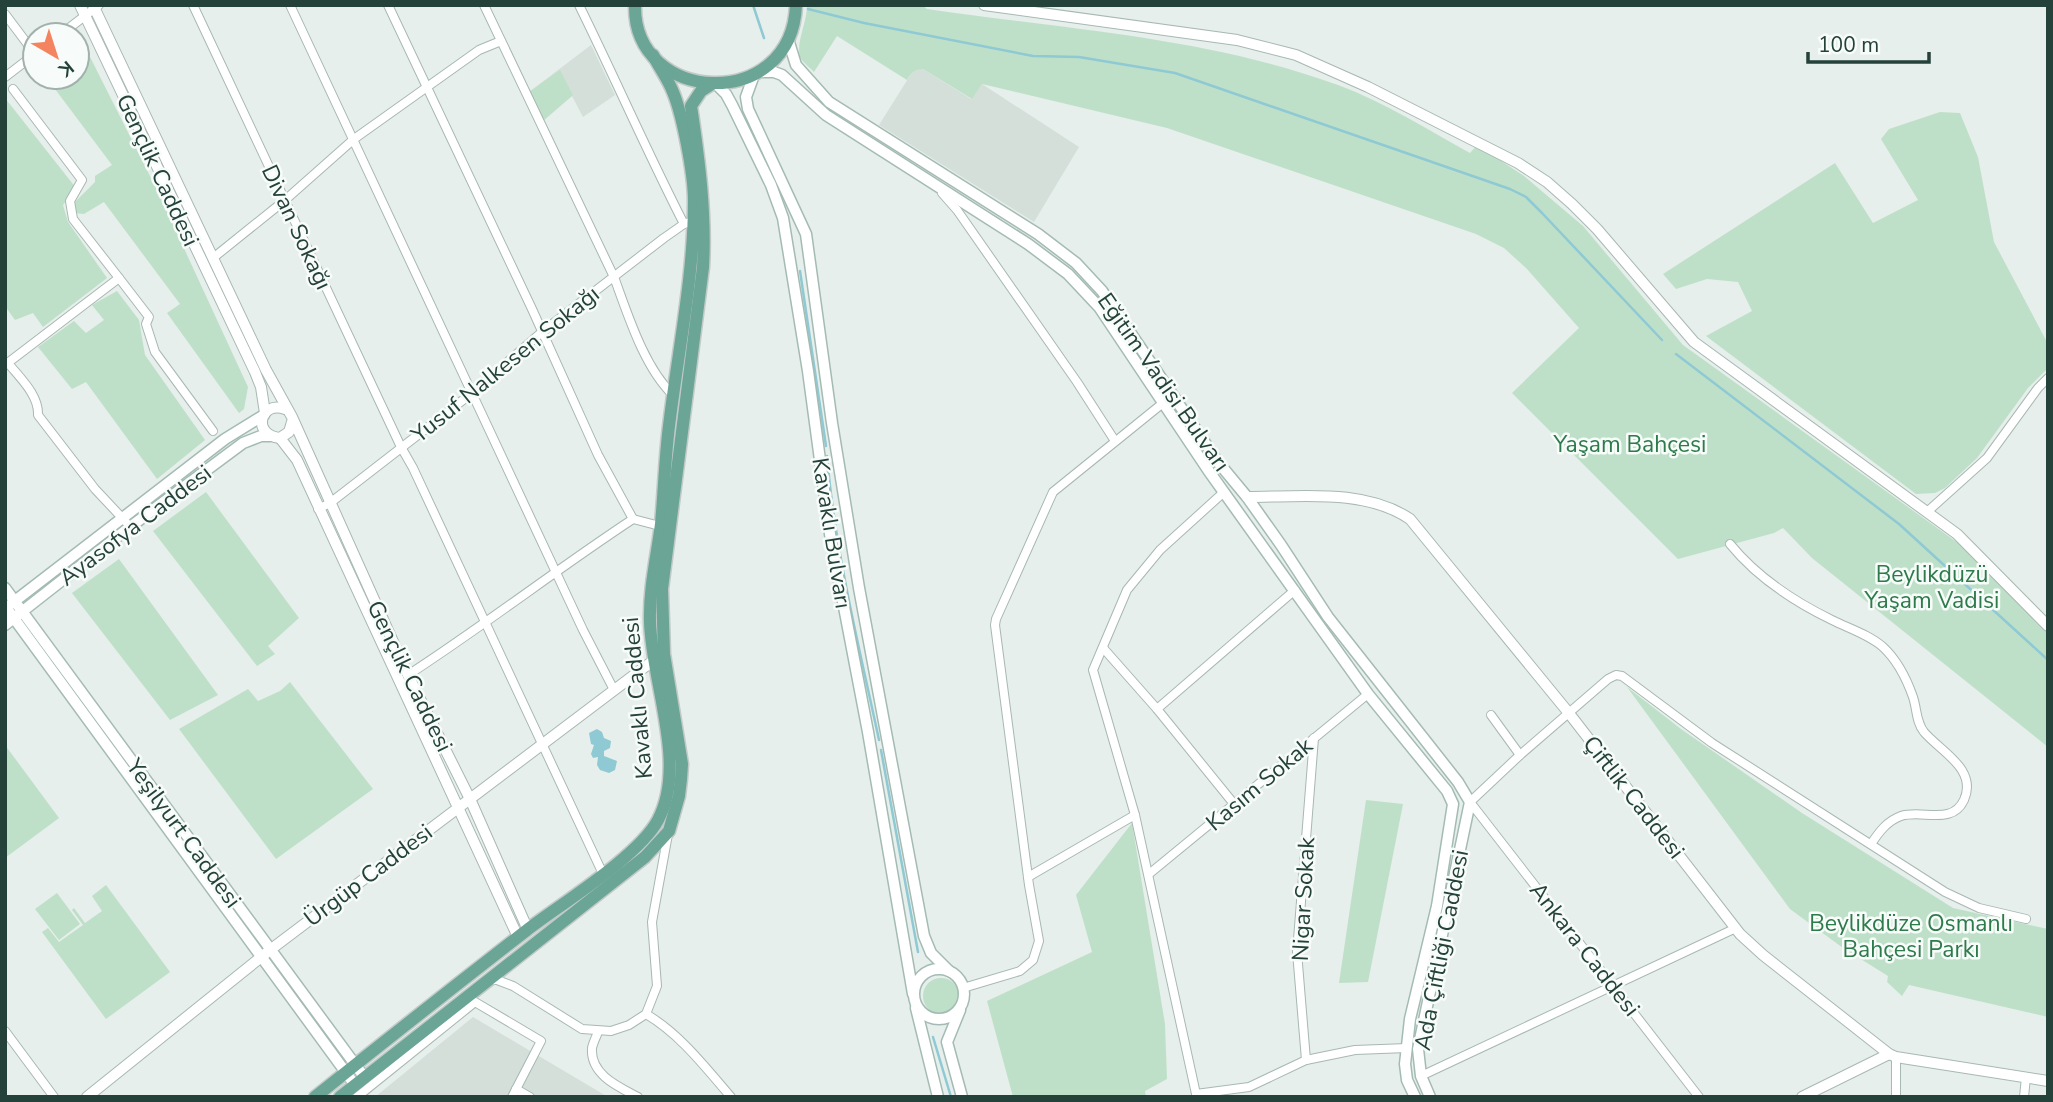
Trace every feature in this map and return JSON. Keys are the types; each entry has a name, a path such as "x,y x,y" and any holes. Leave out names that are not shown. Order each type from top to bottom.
{"main road":[{"name":"Kavaklı Caddesi","path":"315,1097 523,933 603,874 642,841 657,821 665,801 669,769 666,731 654,660 650,600 687,287 688,223 694,198 677,107 638,26 635,5"},
{"path":"653,55 671,71 685,78 715,84 756,73 778,54 788,38 796,5"},
{"name":"Eğitim Vadisi Bulvarı","path":"788,38 796,65 829,102 1038,234 1076,263 1102,291 1328,617 1471,802"},
{"name":"Eğitim Vadisi Bulvarı","path":"756,73 774,72 782,75 826,116 1028,244 1069,274 1099,307 1224,492 1368,694 1447,791 1453,804"},
{"name":"Kavaklı Bulvarı","path":"756,73 746,97 748,109 806,234 832,423 859,588 924,936 931,953 948,971 956,975 963,988"},
{"name":"Kavaklı Caddesi","path":"340,1097 359,1086 486,980 645,857 669,831 679,796 682,764 664,654 662,589 703,267 705,228 702,179 691,106 701,91 715,84"},
{"name":"Kavaklı Bulvarı","path":"715,84 726,94 738,116 771,185 783,218 808,371 832,547 868,732 914,998 938,1097"},
{"name":"Ayasofya Caddesi","path":"8,605 225,439 264,414"},
{"name":"Ayasofya Caddesi","path":"14,618 243,443 261,436 275,437"},
{"path":"1224,492 1235,484"},
{"name":"Yeşilyurt Caddesi","path":"5,588 14,618 152,797 350,1068 359,1086"},
{"name":"Ada Çiftliği Caddesi","path":"1415,1097 1405,1064 1413,1049 1471,802"},
{"name":"Ada Çiftliği Caddesi","path":"1430,1097 1413,1049 1410,1019 1437,906 1453,804"},
{"path":"948,971 940,969 925,973 919,979 914,998 924,1015 939,1020 954,1014 961,1007"},
{"path":"962,1097 947,1042 964,999 963,988"}],"street":[{"name":"Divan Sokağı","path":"194,5 603,874"},
{"path":"290,5 614,690"},
{"path":"388,5 598,455 633,519 660,526"},
{"path":"484,5 614,277 640,343 666,389 673,396"},
{"path":"579,5 622,92 646,149 688,223"},
{"path":"984,5 1261,45 1325,67 1486,144 1547,183 1572,204 1694,342 1957,534 2048,626"},
{"path":"83,10 96,6"},
{"name":"Gençlik Caddesi","path":"96,6 285,409"},
{"name":"Gençlik Caddesi","path":"83,10 255,372 261,387 264,414"},
{"path":"5,14 21,35"},
{"path":"212,258 284,201 354,139 479,50 501,41"},
{"path":"5,77 21,65"},
{"path":"13,89 82,180 70,201 73,219 149,317 146,324 155,352 213,431"},
{"path":"940,190 957,210 1115,440"},
{"name":"Yusuf Nalkesen Sokağı","path":"318,509 330,503 472,393 542,332 688,223"},
{"path":"119,278 7,364 32,392 38,406 38,415 95,489 130,527"},
{"path":"1927,512 1987,458 2048,378"},
{"path":"963,988 1020,971 1033,960 1039,941 1028,877 996,619 1053,492 1163,403"},
{"path":"276,407 285,409 292,422 289,432 275,437 262,425 264,414 276,407"},
{"name":"Gençlik Caddesi","path":"292,422 408,675 470,799 523,933"},
{"name":"Gençlik Caddesi","path":"275,437 296,460 459,807 523,933"},
{"path":"1224,492 1160,550 1126,590 1104,649 1093,670 1135,815 1196,1094 1250,1092 1306,1060 1355,1050 1413,1049"},
{"name":"Çiftlik Caddesi","path":"1247,497 1362,498 1404,515 1417,526 1568,712 1736,928 1763,955 1892,1056 2048,1082"},
{"path":"408,675 633,519"},
{"path":"1730,544 1743,560 1796,600 1882,645 1901,672 1913,697 1922,730 1950,755 1965,773 1964,800 1957,809 1948,815 1904,815 1880,830 1871,844"},
{"path":"1157,709 1295,590"},
{"path":"1104,649 1234,804"},
{"name":"Ürgüp Caddesi","path":"87,1097 266,953 654,660"},
{"path":"1453,804 1471,802 1568,712 1608,679 1622,676 1712,743 1945,892 1979,908 2026,919"},
{"name":"Kasım Sokak","path":"1149,874 1368,694"},
{"path":"1491,715 1520,755"},
{"name":"Nigar Sokak","path":"1306,1060 1297,952 1314,738"},
{"name":"Ankara Caddesi","path":"1471,802 1699,1097"},
{"path":"1028,877 1135,815"},
{"path":"486,980 497,980 513,986 582,1029 611,1031 629,1025 646,1014 657,986 652,922 669,831"},
{"path":"1421,1076 1736,928"},
{"path":"359,1086 475,1002 541,1041 514,1093 530,1097"},
{"path":"646,1014 667,1028 687,1047 731,1097"},
{"path":"5,1031 54,1097"},
{"path":"598,1032 592,1048 598,1067 612,1083 638,1097"},
{"path":"1802,1097 1892,1056 1896,1097"},
{"path":"2024,1097 2026,1077"}],"shaded area":[{"path":"591,45 615,95 583,117 572,96 544,120 529,92"},
{"path":"923,69 971,99 982,84 1079,147 1034,222 879,125 911,74"},
{"path":"473,1017 608,1097 375,1097"}],"green space":[{"name":"Beylikdüzü Yaşam Vadisi","path":"807,5 922,5 927,9 1187,45 1288,69 1338,85 1405,116 1470,153 1477,145 1524,176 1583,226 1683,345 1965,548 2048,629 2048,747 1812,558 1783,528 1774,533 1678,559 1512,393 1579,328 1527,269 1504,248 1476,234 1167,128 982,84 972,99 923,69 914,72 907,80 837,36 814,72 799,54"},
{"path":"91,59 158,192 248,387 244,409 239,413 167,313 180,304 104,202 84,214 74,213 75,202 95,182 95,176 112,165 56,91 91,91"},
{"path":"560,70 573,95 544,120 529,92"},
{"path":"5,98 76,188 63,205 68,222 107,278 43,327 33,313 15,320 5,306"},
{"path":"1940,112 1960,113 1978,157 1994,242 2048,344 2048,368 2028,388 1977,458 1945,488 1935,493 1916,494 1706,336 1752,311 1738,282 1707,279 1676,289 1663,274 1835,163 1873,223 1918,200 1881,139 1889,129"},
{"path":"117,291 139,320 145,355 205,440 157,479 86,382 72,389 38,347 74,321 86,333 104,320 92,305"},
{"path":"206,492 299,618 268,646 275,654 257,666 153,531"},
{"path":"119,559 218,695 170,720 72,593"},
{"path":"290,682 373,789 276,859 179,729 248,689 258,701 280,691"},
{"name":"Beylikdüze Osmanlı Bahçesi Parkı","path":"1627,687 1681,729 1802,813 1953,908 2048,929 2048,1017 1909,985 1902,996 1887,982 1888,976 1843,948 1790,909"},
{"path":"5,745 59,818 5,858"},
{"path":"1366,800 1403,804 1368,982 1339,983"},
{"path":"1132,823 1165,1024 1167,1079 1145,1091 1146,1097 1013,1097 987,1001 1092,952 1076,895"},
{"path":"106,885 170,972 106,1019 42,932 48,928 59,942 83,925 72,910 74,908 85,923 102,911 92,896"},
{"path":"57,893 80,924 59,940 35,909"},
{"path":"941,978 954,983 959,996 954,1009 941,1014 928,1009 923,996 928,983"}],"water":[{"path":"597,729 602,732 604,738 611,741 610,748 604,751 604,756 617,761 615,770 609,773 600,770 597,765 598,757 593,758 591,754 594,745 591,744 589,733"}],"waterway":[{"path":"753,5 764,38"},
{"path":"808,9 864,23 1033,56 1079,57 1175,73 1510,189 1526,197 1662,340"},
{"path":"800,271 826,446"},
{"path":"1676,354 1899,524 2048,660"},
{"path":"827,456 842,563 879,740"},
{"path":"881,750 918,952"},
{"path":"933,1037 951,1097"}],"park label":[{"name":"Yaşam Bahçesi","path":"1630,444"}]}
